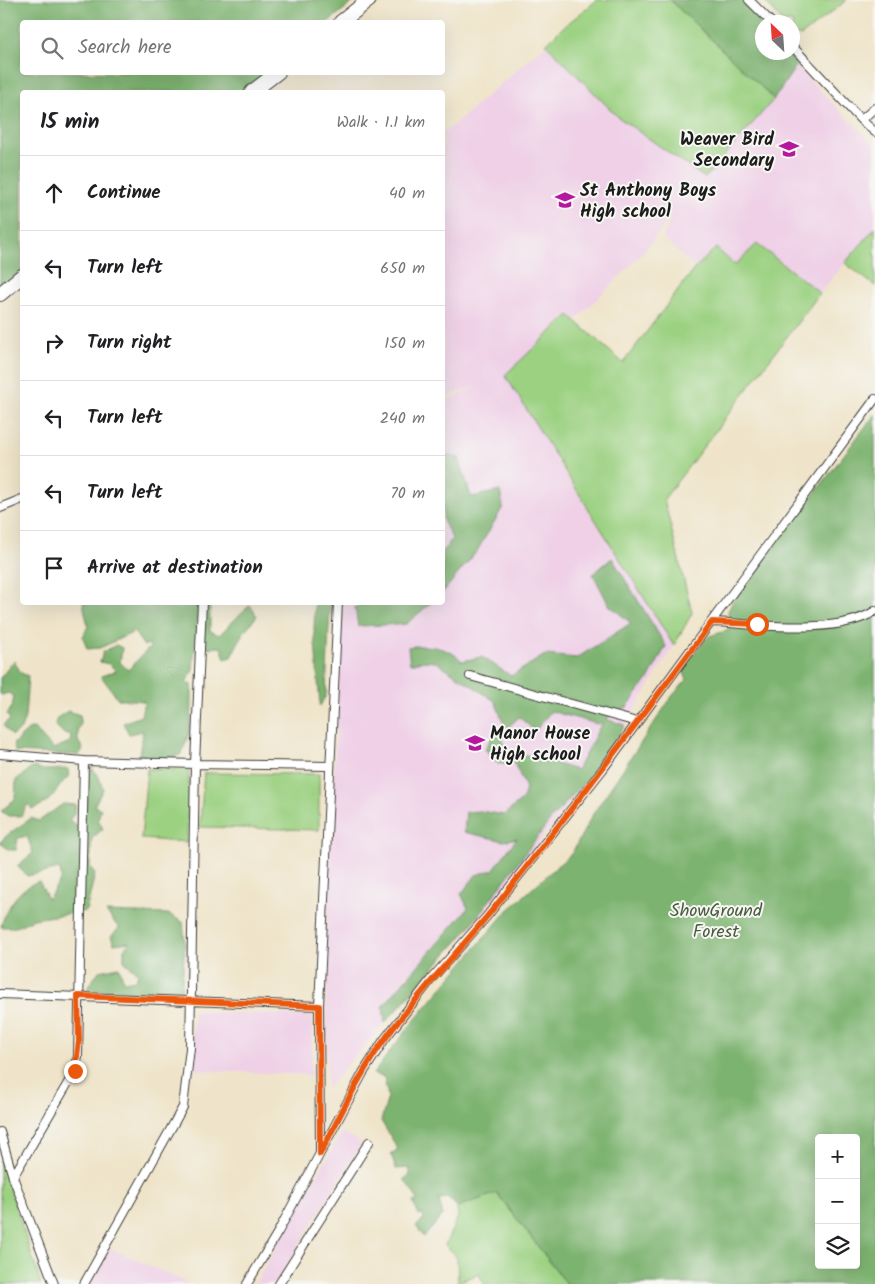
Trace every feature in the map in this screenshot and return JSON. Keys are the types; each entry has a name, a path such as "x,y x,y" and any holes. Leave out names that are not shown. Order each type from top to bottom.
{"highway":[{"path":"343,20 369,0"},
{"path":"255,90 274,75"},
{"path":"0,294 20,278"}],"street":[{"path":"750,0 764,15"},
{"path":"800,55 861,120 875,132"},
{"path":"861,120 875,108"},
{"path":"247,1284 363,1073 384,1040 433,977 488,916 637,722 875,399"},
{"path":"0,508 20,500"},
{"path":"84,1284 183,1107 188,1078 191,1000 195,764 202,605"},
{"path":"320,1154 319,1006 338,605"},
{"path":"712,622 817,627 843,623 875,611"},
{"path":"470,676 637,722"},
{"path":"0,754 84,761 329,766"},
{"path":"13,1177 75,1071 79,1041 78,996 84,761"},
{"path":"0,994 319,1006"},
{"path":"0,1132 13,1177 54,1284"},
{"path":"279,1284 369,1142"}],"shaded area":[{"path":"597,0 674,0 775,97 796,66 875,146 875,228 820,293 758,244 735,265 716,248 695,268 663,238 671,216 642,254 580,316 510,378 556,459 674,646 603,761 484,912 327,1088 326,939 342,605 445,605 445,401 482,385 445,396 445,132"},
{"path":"194,1011 313,1016 311,1075 191,1070"},
{"path":"342,1132 362,1143 275,1284 255,1284"},
{"path":"110,1248 177,1278 188,1284 90,1284"}],"green space":[{"path":"0,0 356,0 331,20 20,20 20,75 264,75 246,90 20,90 20,275 0,292"},
{"path":"597,0 670,0 774,99 705,178 618,117 546,44 561,29"},
{"path":"670,0 744,0 759,15 755,15 755,60 794,60 796,66 774,99"},
{"path":"764,0 847,0 801,36 800,15 777,15"},
{"path":"875,228 875,286 845,263"},
{"path":"757,244 820,293 664,499 692,613 674,646 505,375 569,315 623,363 695,268 716,248 735,265"},
{"name":"ShowGround Forest","path":"875,414 875,1284 567,1284 497,1193 457,1207 448,1197 439,1200 443,1215 424,1237 416,1226 424,1220 423,1214 418,1215 413,1202 418,1200 404,1179 410,1175 408,1168 396,1169 391,1154 398,1149 381,1121 388,1097 384,1077 373,1074 404,1033 505,913 572,853 593,814 673,695 687,680 682,668 709,636 729,630 728,611 736,596"},
{"path":"445,455 459,458 471,497 500,491 503,507 477,551 445,590 445,548 452,539 445,524"},
{"path":"612,558 666,646 649,678 627,707 605,719 625,725 595,771 551,819 468,929 385,1023 383,1006 468,908 461,894 476,875 493,870 517,838 504,841 464,832 466,812 480,811 504,815 523,799 526,788 514,763 498,764 485,749 495,732 503,733 503,743 511,756 520,753 577,770 603,721 597,724 551,711 535,731 519,717 506,729 495,701 436,662 421,661 410,664 408,647 437,648 451,652 462,661 482,657 511,676 545,655 577,658 631,623 609,605 593,574"},
{"path":"83,605 198,605 193,670 186,682 192,685 190,730 180,755 158,761 139,755 143,731 129,734 123,723 141,716 144,701 118,699 101,676 116,671 109,664 100,662 103,652 116,645 122,648 120,662 128,670 150,647 149,644 144,646 134,632 100,648 87,649 83,637 88,626"},
{"path":"206,605 210,605 210,631 219,635 250,605 257,616 243,633 231,657 225,659 221,647 209,648 203,645"},
{"path":"315,605 330,605 326,695 320,706 314,629"},
{"path":"361,605 429,605 406,624 358,626 355,607"},
{"path":"14,661 21,673 28,676 25,717 21,729 12,736 3,725 10,719 7,714 12,707 14,696 8,693 0,694 0,678"},
{"path":"68,711 80,715 81,724 78,729 78,741 83,749 79,755 15,752 13,744 28,730 34,728 53,749 70,742 71,734 64,734 55,725 57,718"},
{"path":"33,767 45,770 68,769 69,776 45,803 32,809 28,804 21,816 8,816 1,811 15,799 16,780"},
{"path":"92,768 99,777 103,789 94,806 101,809 98,819 103,829 92,838 90,867 95,874 86,911 34,919 16,927 1,927 6,912 14,899 25,888 39,881 48,899 61,879 60,869 27,876 17,866 33,853 27,836 18,838 16,850 10,850 0,843 9,833 31,818 39,821 63,804 76,805 74,815 69,820 77,825 87,805 87,780"},
{"path":"147,769 189,770 187,842 141,839"},
{"path":"204,773 319,774 319,830 200,827"},
{"path":"106,912 168,914 183,922 185,943 181,994 144,995 121,991 86,990 99,971 119,967 124,982 136,980 138,973 124,961 124,949 130,942 114,944 111,936 119,928"},
{"path":"0,1159 41,1284 0,1284"},
{"path":"497,1193 567,1284 484,1284 479,1274 458,1282 457,1258 445,1245 458,1217 457,1207"}],"place":[{"name":"Weaver Bird Secondary","path":"789,149"},
{"name":"St Anthony Boys High school","path":"565,200"},
{"name":"Manor House High school","path":"475,743"}],"route":[{"path":"75,1071 79,1041 78,996 319,1006 320,1154 363,1073 384,1040 433,977 488,916 603,769 712,622 757,624"}]}
